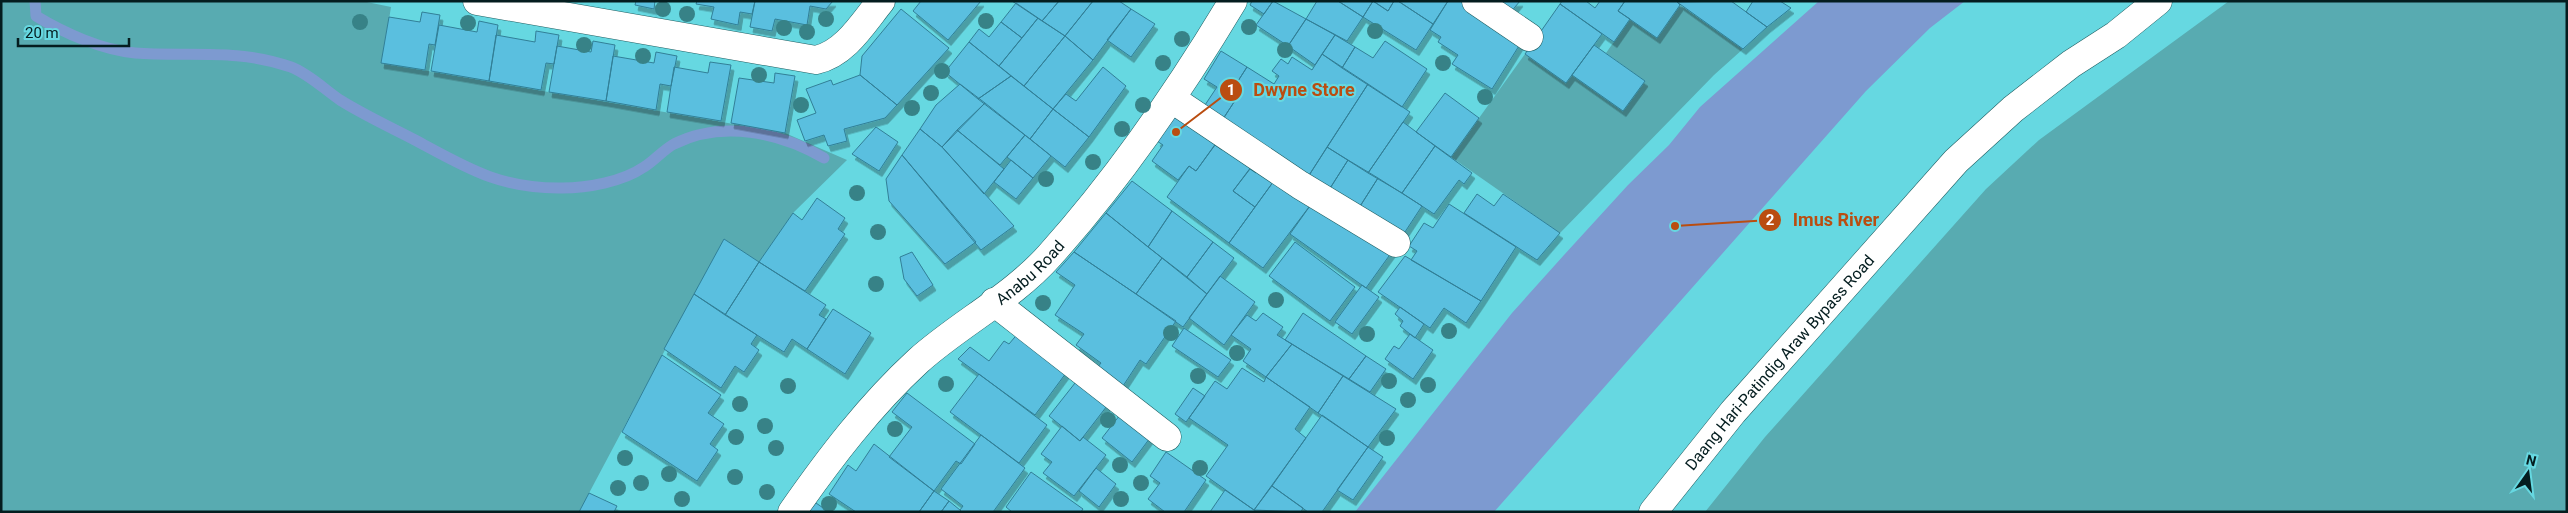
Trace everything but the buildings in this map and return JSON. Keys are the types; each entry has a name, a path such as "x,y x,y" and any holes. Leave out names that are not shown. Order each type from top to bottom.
{"street":[{"path":"476,1 816,60 834,54 881,1"},
{"name":"Anabu Road","path":"792,512 837,451 892,386 942,341 994,302 1050,255 1133,155 1172,98 1233,1"},
{"path":"1476,1 1529,37"},
{"name":"Daang Hari-Patindig Araw Bypass Road","path":"1653,512 1740,404 1956,161 2013,109 2071,64 2116,35 2158,1"},
{"path":"1172,98 1300,185 1396,243"},
{"path":"994,302 1167,437"}],"shaded area":[{"path":"1,1 362,1 391,7 382,63 785,133 847,160 793,213 759,262 724,239 579,512 1,512"},
{"path":"1819,1 1965,1 1930,28 1866,91 1494,512 1355,512 1512,313 1564,255 1628,185 1669,145 1700,107"},
{"path":"2229,1 2567,1 2567,512 1705,512 1765,437 1986,189 2039,140"},
{"path":"1680,5 1743,49 1714,75 1560,233 1451,157 1525,54 1566,83 1572,75 1623,111 1645,81 1606,53 1630,19 1657,38"}],"waterway":[{"path":"35,1 36,16 59,29 110,48 135,53 232,55 271,61 291,67 340,100 368,116 468,168 502,181 520,185 572,188 615,180 644,167 674,144 711,132 750,132 769,136 788,141 824,158"}],"place":[{"name":"Dwyne Store","path":"1176,132"},
{"name":"Imus River","path":"1675,226"}]}
